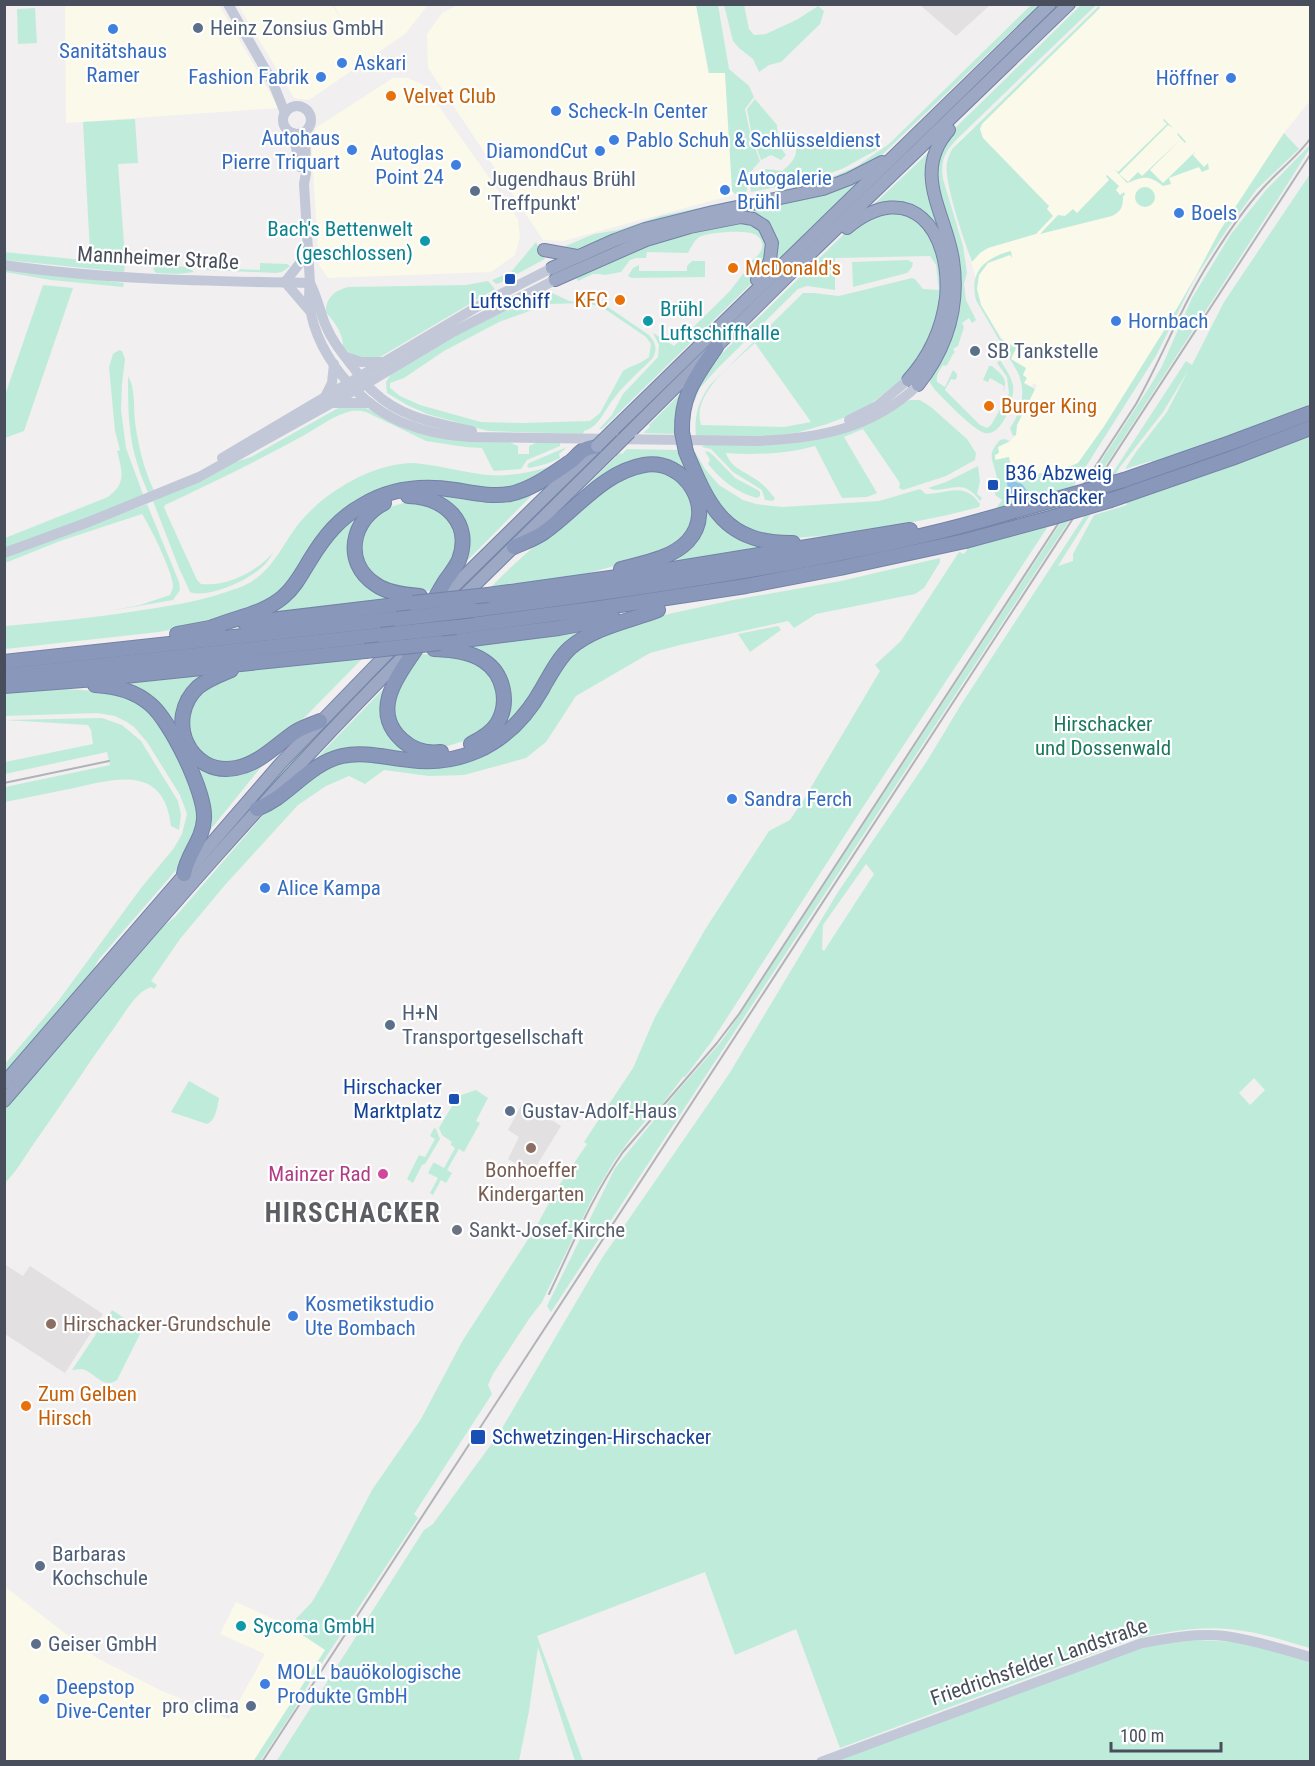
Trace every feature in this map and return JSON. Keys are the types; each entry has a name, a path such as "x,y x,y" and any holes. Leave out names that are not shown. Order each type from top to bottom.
{"highway":[{"path":"4,1083 184,874 320,721 591,449 1050,4"},
{"path":"4,1101 257,809 348,712 813,251 1069,4"},
{"path":"913,382 933,365 943,345 950,326 954,297 952,254 933,192 932,164 940,142 972,100"},
{"path":"553,274 578,256 615,240 660,225 823,189 891,158"},
{"path":"813,251 855,221 880,209 903,209 918,215 930,225 943,253 946,297 943,315 934,341 913,382"},
{"path":"553,274 646,240 690,227 741,217 753,219 764,226 770,236 772,249 767,268 753,284 742,303"},
{"path":"544,250 578,256"},
{"path":"716,347 697,375 683,404 682,432 686,452 709,501 722,519 753,538 797,542 810,546"},
{"path":"117,648 137,640 213,627 417,600 441,600 588,582 983,520 1124,480 1311,413"},
{"path":"4,676 456,627 746,586 860,564 1006,530 1111,500 1311,428"},
{"path":"213,627 262,610 284,596 335,526 375,498 399,490 419,488 487,495 510,494 540,482 591,449"},
{"path":"514,547 542,534 587,497 624,472 643,465 658,465 682,475 694,490 699,508 697,523 688,541 674,552 662,557 602,575 588,582"},
{"path":"417,600 375,584 361,570 355,552 359,526 371,510 389,501 408,496 429,498 445,507 457,521 462,539 459,560 428,612"},
{"path":"4,662 397,619 620,591 844,553 963,523"},
{"path":"4,686 410,646 437,646 559,628 658,610 721,596 746,586"},
{"path":"257,809 276,799 316,767 334,758 362,754 411,761 436,761 477,751 503,736 517,724 536,699 561,658 580,640 604,628 658,610"},
{"path":"427,633 391,689 388,709 392,726 401,739 417,749 438,753 465,746 480,740 489,733 502,714 504,694 499,677 482,659 437,646"},
{"path":"255,662 217,675 197,688 187,701 183,714 183,734 188,746 199,759 220,769 247,766 263,757 292,733 320,721"},
{"path":"72,681 124,689 150,703 166,723 196,780 204,804 202,830 186,862 184,874"}],"main road":[{"path":"228,4 289,110"},
{"path":"303,108 310,114 309,128 297,134 288,130 284,125 284,119 289,110 303,108"},
{"path":"304,132 306,173 304,184"},
{"path":"293,133 304,184 309,253 309,310 322,344 352,387 370,403 401,422 436,433 455,436 782,440 843,429 876,416 898,403 913,382"},
{"path":"309,253 285,282 309,310"},
{"name":"Mannheimer Straße","path":"4,265 97,276 310,283"},
{"path":"4,552 129,507 215,469 384,368 487,301 553,274"},
{"path":"310,283 335,345 382,400 423,420 493,436"},
{"path":"343,355 384,368"},
{"path":"328,400 334,364"},
{"path":"382,400 384,368"},
{"path":"328,400 370,403"},
{"name":"Friedrichsfelder Landstraße","path":"821,1761 1142,1642 1185,1636 1224,1636 1264,1643 1311,1657"}],"shaded area":[{"path":"65,5 219,5 279,108 66,123"},
{"path":"238,5 332,5 344,24 334,5 428,5 405,34 309,100 294,98"},
{"path":"458,5 696,5 708,73 725,72 733,195 563,241 543,240 428,68 427,34 442,13"},
{"path":"920,5 990,5 956,36"},
{"path":"1101,5 1310,5 1310,101 1284,133 1219,232 1165,329 1105,425 1078,463 1020,478 1013,476 1009,457 996,460 995,455 998,447 1016,435 1017,425 1037,385 1033,383 1031,387 1024,383 1022,375 1011,359 1016,348 1002,339 981,305 977,282 949,188 947,162 952,149 960,140"},
{"path":"393,78 408,78 424,85 518,219 520,238 515,255 491,272 328,278 319,265 311,139 317,127"},
{"name":"Bonhoeffer Kindergarten","path":"523,1102 561,1126 532,1173 508,1159 519,1137 508,1130"},
{"name":"Hirschacker-Grundschule","path":"4,1264 23,1276 30,1266 103,1314 65,1373 5,1334"},
{"path":"4,1586 97,1658 160,1690 229,1719 265,1654 220,1634 236,1602 289,1626 326,1650 253,1761 5,1761"}],"green space":[{"path":"696,5 718,5 729,69 749,86 754,97 745,109 751,137 760,161 748,175 747,191 743,193 735,194 732,191 725,73 709,73"},
{"path":"724,5 744,5 749,29 754,35 766,34 798,19 818,6 824,11 820,24 781,62 769,65 759,72 753,59 733,41"},
{"path":"1031,5 1039,5 884,153 836,181 669,216 574,250 563,247 594,234 618,230 661,216 810,184 857,166 889,144"},
{"path":"1081,5 1096,5 958,138 950,147 943,162 943,179 963,246 967,273 964,284 966,300 976,320 972,323 969,318 962,323 964,327 958,346 953,349 955,352 946,366 943,365 939,371 937,382 945,387 953,370 957,377 955,380 951,379 945,390 980,425 987,428 1009,394 1007,377 997,363 1000,360 1013,385 1012,399 1002,423 997,429 985,433 959,414 930,383 931,374 949,342 934,172 946,137"},
{"path":"1099,6 1100,8 982,124 980,129 983,138 1049,206 1047,209 1053,216 1036,234 988,248 972,262 948,183 947,162 952,149"},
{"path":"35,8 37,43 18,44 17,9"},
{"path":"755,99 777,125 778,144 786,155 781,160 771,155 761,160 752,136 747,109"},
{"path":"135,119 138,163 118,164 125,256 90,253 83,122"},
{"path":"1164,119 1173,128 1168,125 1119,174 1128,182 1138,172 1142,176 1181,139 1150,170 1163,183 1196,151 1193,155 1204,167 1208,163 1209,169 1202,172 1199,167 1169,178 1171,184 1163,186 1149,178 1127,183 1114,169 1118,172 1167,124"},
{"path":"1284,133 1299,149 1257,189 1228,228 1194,280 1156,356 1045,531 712,1041 685,1077 631,1138 614,1161 593,1197 542,1302 493,1374 488,1385 492,1394 414,1514 418,1518 314,1675 263,1757 260,1761 253,1762 325,1650 289,1626 312,1602 372,1490 421,1419 463,1340 587,1144 584,1142 633,1068 655,1017 706,928 769,831 790,820 804,799 880,671 875,665 901,641 959,552 964,554 1002,500 995,495 997,479 992,456 993,449 1000,440 1010,441 998,447 999,453 995,455 995,460 1009,457 1013,476 1020,478 1078,463 1105,425 1165,329 1219,232"},
{"path":"796,137 809,148 833,137 845,147 869,138 878,149 844,168 815,179 751,192 750,182 758,172 767,169 782,171 791,163 796,153"},
{"path":"1310,145 1285,188 1128,431 551,1312 547,1306 615,1168 732,1026 1150,386 1162,366 1192,298 1231,234 1266,190"},
{"path":"931,150 946,241 949,296 928,218 871,207"},
{"name":"Hirschacker und Dossenwald","path":"1310,174 1310,404 1256,426 1125,469 1167,412 1188,371 1163,412 1120,467 1058,566 1073,561 1073,554 1094,515 1127,505 1126,502 1216,472 1310,436 1310,1648 1260,1634 1215,1628 1174,1631 1133,1639 840,1748 796,1629 735,1655 705,1572 537,1636 583,1761 575,1761 538,1647 519,1761 276,1762 424,1530 433,1524 498,1435 602,1258 729,1074 838,892 927,761 962,703 1186,361 1192,365 1224,302","holes":["866,864 874,874 824,951 822,949 823,925","1254,1078 1265,1090 1250,1105 1239,1093"]},
{"path":"868,175 771,269 773,263 759,219 623,244"},
{"path":"1107,175 1119,186 1116,190 1120,195 1124,192 1125,195 1118,212 1112,216 1040,234 1058,215 1065,216 1073,209 1077,213 1109,180"},
{"path":"1141,187 1149,187 1155,193 1155,201 1149,207 1141,207 1135,201 1135,193"},
{"path":"879,213 906,213 932,233 942,275 939,311 925,349 904,378 868,406 851,415 796,433 771,436 696,436 698,409 702,397 725,371 702,401 701,425 784,427 811,422 755,343 728,367 803,293 839,296 912,278 923,289 939,290 936,265 930,256 835,258 835,290 807,286 798,289 700,388 691,409 690,432 686,432 687,405 711,364 845,233"},
{"path":"731,221 755,225 765,236 768,254 756,279 602,429 599,429 612,415 623,394 658,357 659,345 653,333 674,346 729,292 743,274 752,272 753,263 751,261 758,256 762,249 762,242 752,233 711,234 699,237 688,253 647,252 646,258 630,260 621,272 605,275 593,274 578,281 576,277 625,251"},
{"path":"536,242 545,259 500,283 496,284 492,280 511,272"},
{"path":"1011,251 1012,258 1010,255 988,263 979,275 977,289 981,305 1001,339 1016,348 1011,359 1026,368 1023,375 1027,378 1024,383 1035,389 1017,425 1016,435 1013,436 1010,428 1018,414 1022,400 1020,378 976,300 974,290 981,267 994,258"},
{"path":"4,252 125,266 124,272 5,260"},
{"path":"908,260 913,263 907,273 853,287 852,262"},
{"path":"692,261 705,261 705,277 632,278 628,276 633,268 639,265 639,271 687,271 687,266"},
{"path":"260,263 290,266 276,273 206,270 206,268 260,270"},
{"path":"158,265 188,267 194,272 156,273 153,269"},
{"path":"4,268 124,283 123,287 51,280 5,272"},
{"path":"488,281 495,289 380,357 370,359 360,358 343,348 338,329 326,313 327,303 332,295 349,287 466,285"},
{"path":"43,285 73,288 24,431 5,438 5,395"},
{"path":"548,291 575,302 588,297 605,305 649,335 655,344 656,350 652,359 611,401 594,426 584,431 583,434 488,431 427,414 387,393 386,382 391,374 440,342","holes":["586,303 602,307 646,337 651,344 649,357 623,371 600,413 590,421 481,422 420,405 400,396 390,388 390,383 404,378 444,351 499,322 549,304"]},
{"path":"119,350 122,351 125,359 121,410 126,448 144,497 5,549 5,538 108,497 121,482 117,451 120,450 115,431 109,367 113,354"},
{"path":"989,366 992,366 1005,380 1005,387 1003,392 1004,386 990,378 988,382 983,380"},
{"path":"128,376 133,392 140,449 154,491 148,493 130,433"},
{"path":"685,389 677,434 643,433 650,427 649,425"},
{"path":"910,400 920,400 931,407 967,439 976,453 975,460 946,476 903,490 899,488 900,483 863,429 844,437 877,493 867,497 842,498 815,446 771,453 726,453 728,459 736,467 766,487 775,498 773,501 765,500 762,490 733,472 711,449 702,447 704,445 793,443"},
{"path":"359,405 403,425 507,441 518,446 518,454 529,454 529,446 538,442 560,442 560,446 527,460 521,469 495,471 482,448 426,441 366,412 352,411 341,414 266,456 165,505 166,512 197,580 201,584 221,583 241,576 251,571 274,552 256,572 228,587 207,593 190,592 153,501 235,462 251,457 340,407"},
{"path":"567,447 556,460 529,468 527,466 529,463"},
{"path":"627,449 680,450 715,516 778,545 641,569 673,555 701,505 660,462 585,494 582,490"},
{"path":"599,450 605,450 467,586 461,587"},
{"path":"705,451 713,455 735,478 758,490 760,496 757,498 743,493 724,480 708,464 710,460"},
{"path":"692,452 695,452 705,469 719,485 743,500 756,504 782,507 879,501 920,489 926,494 962,491 974,497 980,504 979,507 934,518 845,533 805,537 766,535 745,529 727,515 708,489 710,487"},
{"path":"414,463 498,475 525,473 552,466 533,480 506,489 371,494 269,602 215,620 159,632 5,649 5,626 87,618 187,603 243,586 266,569 300,522 323,500 367,473 398,464"},
{"path":"978,466 980,481 977,494 982,498 980,501 973,493 960,487 941,490 928,488 946,482"},
{"path":"645,470 664,471 683,483 694,507 692,522 686,535 676,544 648,557 581,575 491,587 558,526 604,491"},
{"path":"546,481 458,570 464,553 463,527 452,508 433,498 411,494 388,498 369,510 355,527 352,552 358,571 369,584 403,598 262,615 295,589 338,527 353,514 378,500 393,495 427,490 499,498 521,494"},
{"path":"407,502 423,502 448,516 457,536 455,555 431,591 394,588 369,572 361,557 360,542 371,518 387,508"},
{"path":"147,504 179,582 180,590 173,600 110,611 140,605 170,595 172,590 172,578 165,560 142,514 60,541 5,563 5,557"},
{"path":"940,558 940,562 924,588 915,594 816,614 794,628 788,621 650,653 576,696 546,742 526,758 464,775 429,776 384,770 365,784 349,776 326,786 298,805 225,885 180,939 151,981 157,985 154,989 151,987 145,990 130,1004 5,1183 5,1108 157,931 175,917 265,813 278,801 325,768 351,759 471,759 586,642 632,624 664,615 841,581"},
{"path":"787,569 788,573 745,581 462,621 467,616"},
{"path":"778,626 781,630 750,652 738,634"},
{"path":"598,627 583,635 563,651 539,692 518,720 501,734 480,746 450,756 429,758 373,752 345,753 303,772 392,680 386,695 385,715 392,732 398,739 413,750 431,755 451,754 469,749 486,739 499,726 507,709 507,690 495,665 480,656 454,647"},
{"path":"422,654 467,657 491,673 500,698 492,723 470,739 448,746 429,747 410,740 397,724 393,712 395,693"},
{"path":"391,655 395,656 294,762 5,1093 5,1090 27,1064 274,778"},
{"path":"363,658 306,716 253,757 223,764 199,753 187,729 190,707 203,690 236,673 257,668"},
{"path":"215,672 180,711 203,766 270,756 203,839 205,829 172,728 109,682"},
{"path":"65,689 119,694 146,707 167,734 191,783 199,804 197,829 184,861 99,959 89,977 5,1076 5,1064 59,1000 141,888 174,848 182,834 187,814 180,795 147,742 127,722 115,716 97,713 5,716 5,692"},
{"path":"102,718 122,725 141,741 178,801 181,815 179,830 171,826 167,806 159,793 149,785 136,780 107,781 5,802 5,787 110,765 107,752 5,774 5,762 93,744 88,725 5,720"},
{"path":"189,1081 219,1098 214,1117 207,1124 171,1112"},
{"path":"476,1090 488,1098 476,1121 480,1123 464,1152 459,1149 447,1170 452,1173 446,1183 441,1180 433,1195 430,1193 438,1178 428,1173 433,1163 444,1168 455,1148 451,1145 452,1142 442,1135 439,1128 458,1096"},
{"path":"434,1128 440,1139 413,1183 407,1179 419,1155 425,1157 435,1139 430,1136"},
{"path":"112,1310 139,1328 141,1332 117,1380 107,1383 82,1369 72,1370"},
{"path":"1196,1640 1241,1642 1310,1660 1310,1761 832,1762 1143,1646"}],"water":[{"path":"1007,482 1022,484 1028,492 1024,497 1016,497 1008,492"}],"railway":[{"path":"549,1294 583,1222 623,1152 717,1043 739,1014 1136,404 1191,293 1224,240 1256,196 1310,139"},
{"path":"262,1762 1310,155"},
{"path":"4,783 109,761"}],"place":[{"name":"Heinz Zonsius GmbH","path":"198,28"},
{"name":"Sanitätshaus Ramer","path":"113,29"},
{"name":"Askari","path":"342,63"},
{"name":"Fashion Fabrik","path":"321,77"},
{"name":"Höffner","path":"1231,78"},
{"name":"Velvet Club","path":"391,96"},
{"name":"Scheck-In Center","path":"556,111"},
{"name":"Pablo Schuh & Schlüsseldienst","path":"614,140"},
{"name":"Autohaus Pierre Triquart","path":"352,150"},
{"name":"DiamondCut","path":"600,151"},
{"name":"Autoglas Point 24","path":"456,165"},
{"name":"Autogalerie Brühl","path":"725,190"},
{"name":"Jugendhaus Brühl 'Treffpunkt'","path":"475,191"},
{"name":"Boels","path":"1179,213"},
{"name":"Bach's Bettenwelt (geschlossen)","path":"425,241"},
{"name":"McDonald's","path":"733,268"},
{"name":"Luftschiff","path":"510,279"},
{"name":"KFC","path":"620,300"},
{"name":"Brühl Luftschiffhalle","path":"648,321"},
{"name":"Hornbach","path":"1116,321"},
{"name":"SB Tankstelle","path":"975,351"},
{"name":"Burger King","path":"989,406"},
{"name":"B36 Abzweig Hirschacker","path":"993,485"},
{"name":"Sandra Ferch","path":"732,799"},
{"name":"Alice Kampa","path":"265,888"},
{"name":"H+N Transportgesellschaft","path":"390,1025"},
{"name":"Hirschacker Marktplatz","path":"454,1099"},
{"name":"Gustav-Adolf-Haus","path":"510,1111"},
{"name":"Bonhoeffer Kindergarten","path":"531,1148"},
{"name":"Mainzer Rad","path":"383,1174"},
{"name":"Sankt-Josef-Kirche","path":"457,1230"},
{"name":"Kosmetikstudio Ute Bombach","path":"293,1316"},
{"name":"Hirschacker-Grundschule","path":"51,1324"},
{"name":"Zum Gelben Hirsch","path":"26,1406"},
{"name":"Schwetzingen-Hirschacker","path":"478,1437"},
{"name":"Barbaras Kochschule","path":"40,1566"},
{"name":"Sycoma GmbH","path":"241,1626"},
{"name":"Geiser GmbH","path":"36,1644"},
{"name":"MOLL bauökologische Produkte GmbH","path":"265,1684"},
{"name":"Deepstop Dive-Center","path":"44,1699"},
{"name":"pro clima","path":"251,1706"}],"district":[{"name":"HIRSCHACKER","path":"353,1213"}]}
